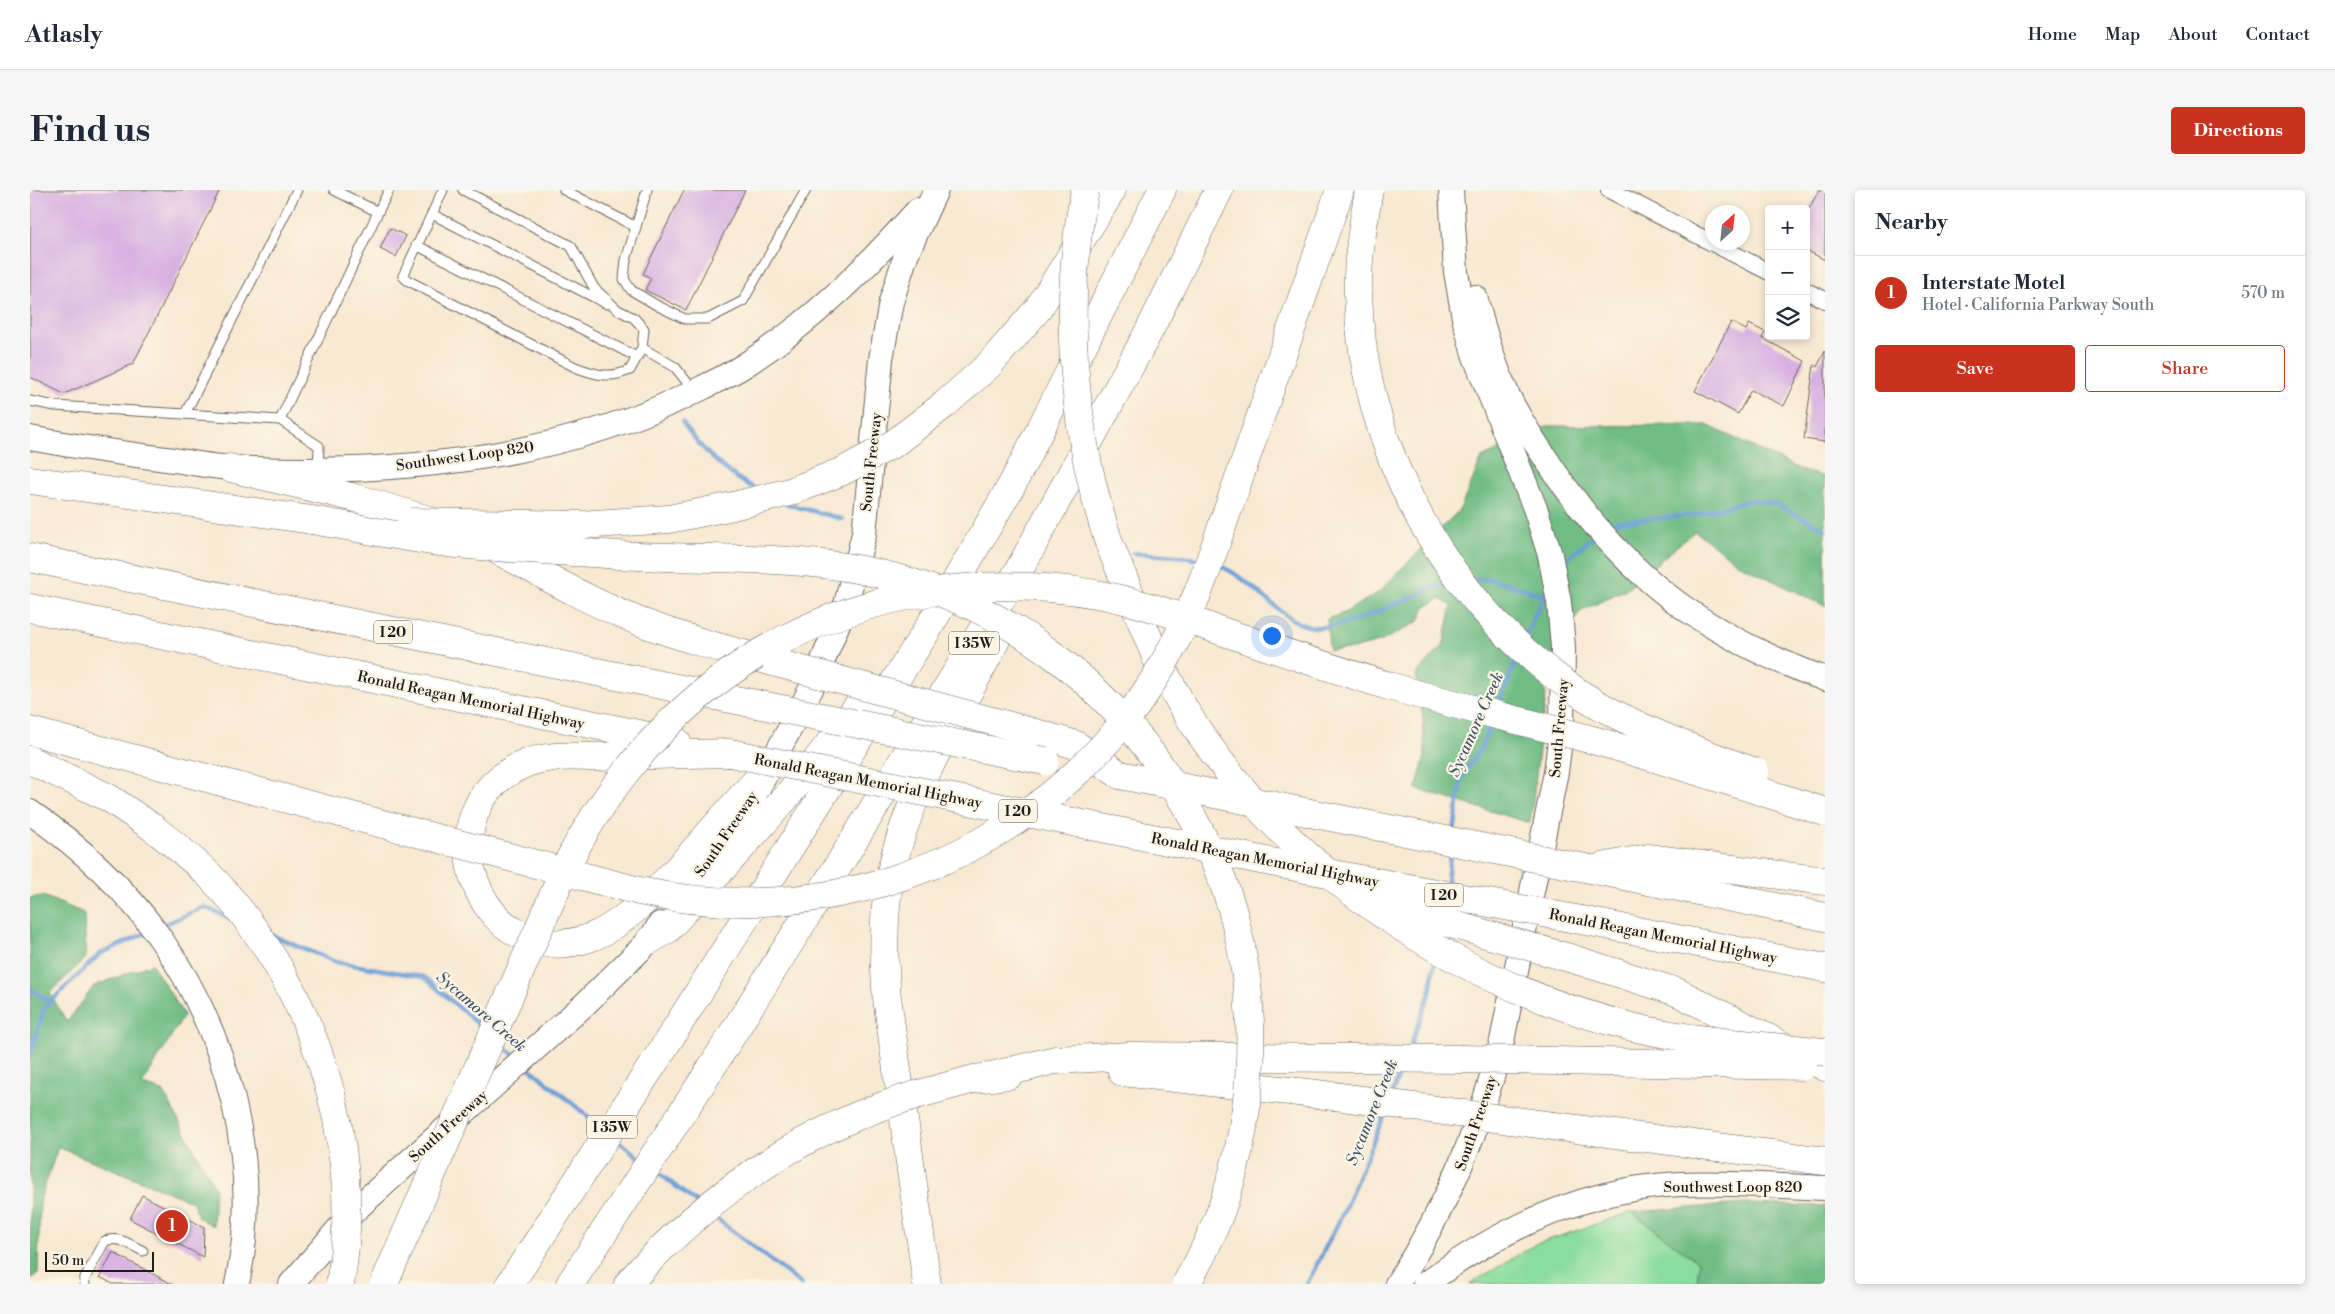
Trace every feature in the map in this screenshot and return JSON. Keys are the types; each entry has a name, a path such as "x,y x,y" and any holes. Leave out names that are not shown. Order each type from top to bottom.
{"highway":[{"path":"1086,190 1078,234 1073,316 1083,438 1095,496 1112,551 1156,657 1199,733 1239,787 1302,850 1381,912 1446,954 1521,992 1580,1013 1658,1032 1716,1041 1825,1052"},
{"path":"312,520 580,525 669,518 790,492 843,471 894,444 944,405 988,366 1038,309 1112,190"},
{"name":"I 35W","path":"510,1284 661,1052 929,627 1013,483 1162,190"},
{"name":"I 35W","path":"570,1284 703,1082 848,850 1019,570 1149,331 1219,190"},
{"path":"30,731 639,891 705,902 773,902 855,890 901,878 979,844 1048,797 1077,772 1119,729 1156,676 1180,633 1202,582 1340,190"},
{"path":"1369,190 1360,244 1358,294 1362,347 1367,374 1376,412 1393,461 1419,515 1449,566 1515,642 1535,661 1583,696 1677,742 1825,797"},
{"path":"230,468 356,498 438,523 474,538 590,599 638,621 690,640 1076,745 1120,775"},
{"path":"30,480 312,520 456,544 630,556 805,563 865,571 923,587 986,613 1037,642 1072,668 1134,730 1181,798 1204,840 1224,883 1244,958 1251,1040 1247,1102 1240,1143 1220,1213 1186,1284"},
{"name":"I 20","path":"30,558 1825,917"},
{"path":"927,1284 887,998 884,956 887,893 892,868 912,806 932,759 1011,608 1019,570"},
{"path":"384,1284 566,866 585,829 611,790 650,740 672,719 737,666 804,630 862,607 916,594 970,586 1048,587 1121,599 1387,685 1606,744 1825,812"},
{"name":"Ronald Reagan Memorial Highway","path":"30,608 730,753 1306,869 1825,968"},
{"path":"650,940 668,929 815,764 901,644 929,627"},
{"path":"730,753 557,756 534,761 514,770 496,784 482,800 471,827 468,854 469,864 472,877 484,902 502,922 525,936 538,940 577,941 602,932 637,908 669,878 766,770"},
{"path":"30,760 109,798 185,852 238,908 296,998 319,1054 336,1119 342,1155 346,1208 345,1256 340,1284"},
{"path":"1590,869 1648,858 1825,881"},
{"path":"1306,869 1390,908 1573,959 1677,992 1825,1067"},
{"path":"636,1275 682,1228 718,1198 791,1148 856,1116 896,1101 937,1088 1055,1060 1128,1056 1470,1059 1825,1067"},
{"path":"991,1076 1080,1072 1134,1073 1311,1093 1825,1160"}],"main road":[{"name":"South Freeway","path":"291,1284 355,1210 585,1004 650,940 748,807 766,770 812,687 848,596 864,534 881,359 891,302 906,255 936,190"},
{"name":"Southwest Loop 820","path":"30,438 139,456 230,468 318,469 424,463 506,453 582,436 662,408 743,367 827,303 883,249 936,190"},
{"name":"South Freeway","path":"1397,1284 1426,1237 1454,1183 1493,1075 1502,1041 1556,772 1562,726 1564,671 1556,585 1550,555 1503,405 1468,335 1459,294 1452,190"},
{"path":"1461,190 1464,234 1474,296 1500,377 1503,405 1540,450 1576,503 1625,560 1648,582 1717,630 1780,661 1825,679"},
{"path":"30,812 77,847 116,885 142,914 174,960 216,1045 233,1098 244,1172 245,1216 237,1284"},
{"name":"Southwest Loop 820","path":"1425,1284 1466,1255 1511,1230 1564,1207 1611,1193 1680,1184 1825,1188"}],"street":[{"path":"1620,192 1765,270"},
{"path":"1810,293 1825,300"}],"lane":[{"path":"185,414 297,190"},
{"path":"334,190 378,212"},
{"path":"280,420 389,190"},
{"path":"432,214 634,318 644,329 642,348 630,370 613,376 597,375 576,367 413,283 403,276 443,190"},
{"path":"463,190 572,246 594,288 618,310"},
{"path":"564,190 636,227"},
{"path":"647,190 624,272 631,290 685,318 708,319 743,301 806,190"},
{"path":"416,246 636,357"},
{"path":"642,348 675,367 694,392"},
{"path":"30,401 55,406 280,420 319,446 318,469"},
{"path":"85,1284 84,1280 105,1241 112,1238 143,1251"}],"green space":[{"path":"1707,425 1803,471 1825,477 1825,606 1737,563 1695,531 1628,588 1580,612 1538,676 1546,695 1530,823 1416,789 1425,756 1423,721 1416,674 1443,646 1452,606 1440,599 1425,607 1419,621 1382,641 1353,649 1329,650 1327,619 1344,613 1379,592 1460,509 1482,458 1547,426"},
{"path":"43,896 84,913 86,958 50,993 67,1022 94,986 152,964 184,1015 142,1085 163,1091 215,1188 213,1226 198,1217 193,1202 58,1147 40,1200 38,1273 30,1280 30,898"},
{"path":"1744,1204 1825,1206 1825,1284 1697,1284 1699,1263 1632,1212"},
{"path":"1632,1212 1699,1263 1697,1284 1470,1284 1536,1244"}],"building":[{"path":"30,190 220,190 133,364 64,394 30,377"},
{"path":"684,190 745,190 686,310 645,290 651,278 643,274"},
{"path":"1819,190 1825,190 1825,260 1810,252 1810,207"},
{"path":"390,228 406,236 396,257 380,249"},
{"path":"1731,322 1746,330 1749,324 1765,332 1762,338 1805,361 1784,406 1751,390 1738,414 1695,391"},
{"path":"1825,351 1825,442 1804,439 1814,365 1817,367"},
{"path":"142,1195 204,1227 203,1257 130,1219"},
{"path":"113,1252 172,1284 113,1284 100,1277"}],"waterway":[{"path":"682,422 697,442 715,460 734,476 756,489"},
{"name":"Sycamore Creek","path":"1607,527 1614,522 1695,515 1751,500 1776,504 1825,529"},
{"path":"787,504 842,519"},
{"name":"Sycamore Creek","path":"1561,569 1569,557 1594,536"},
{"path":"1133,553 1177,556 1201,560"},
{"path":"1218,565 1240,577 1289,617 1299,623 1315,627 1333,626 1353,621 1433,588 1450,583"},
{"path":"1472,580 1491,579 1543,595"},
{"name":"Sycamore Creek","path":"1525,637 1548,587"},
{"name":"Sycamore Creek","path":"1497,707 1518,656"},
{"name":"Sycamore Creek","path":"1454,832 1462,777 1481,748 1491,723"},
{"name":"Sycamore Creek","path":"1446,887 1451,850"},
{"name":"Sycamore Creek","path":"161,926 204,907 230,918"},
{"name":"Sycamore Creek","path":"30,1057 44,1008 100,954 148,932"},
{"name":"Sycamore Creek","path":"269,934 336,962 424,977 485,1030"},
{"name":"Sycamore Creek","path":"1409,1049 1430,993 1435,959"},
{"path":"30,989 50,1002"},
{"name":"Sycamore Creek","path":"498,1042 515,1056"},
{"name":"Sycamore Creek","path":"527,1066 602,1128"},
{"name":"Sycamore Creek","path":"1391,1096 1402,1068"},
{"name":"Sycamore Creek","path":"1307,1284 1343,1213 1385,1113"},
{"name":"Sycamore Creek","path":"616,1139 641,1159"},
{"name":"Sycamore Creek","path":"655,1170 698,1204"},
{"name":"Sycamore Creek","path":"712,1215 801,1284"}],"place":[{"name":"Interstate Motel","path":"172,1226"}]}
